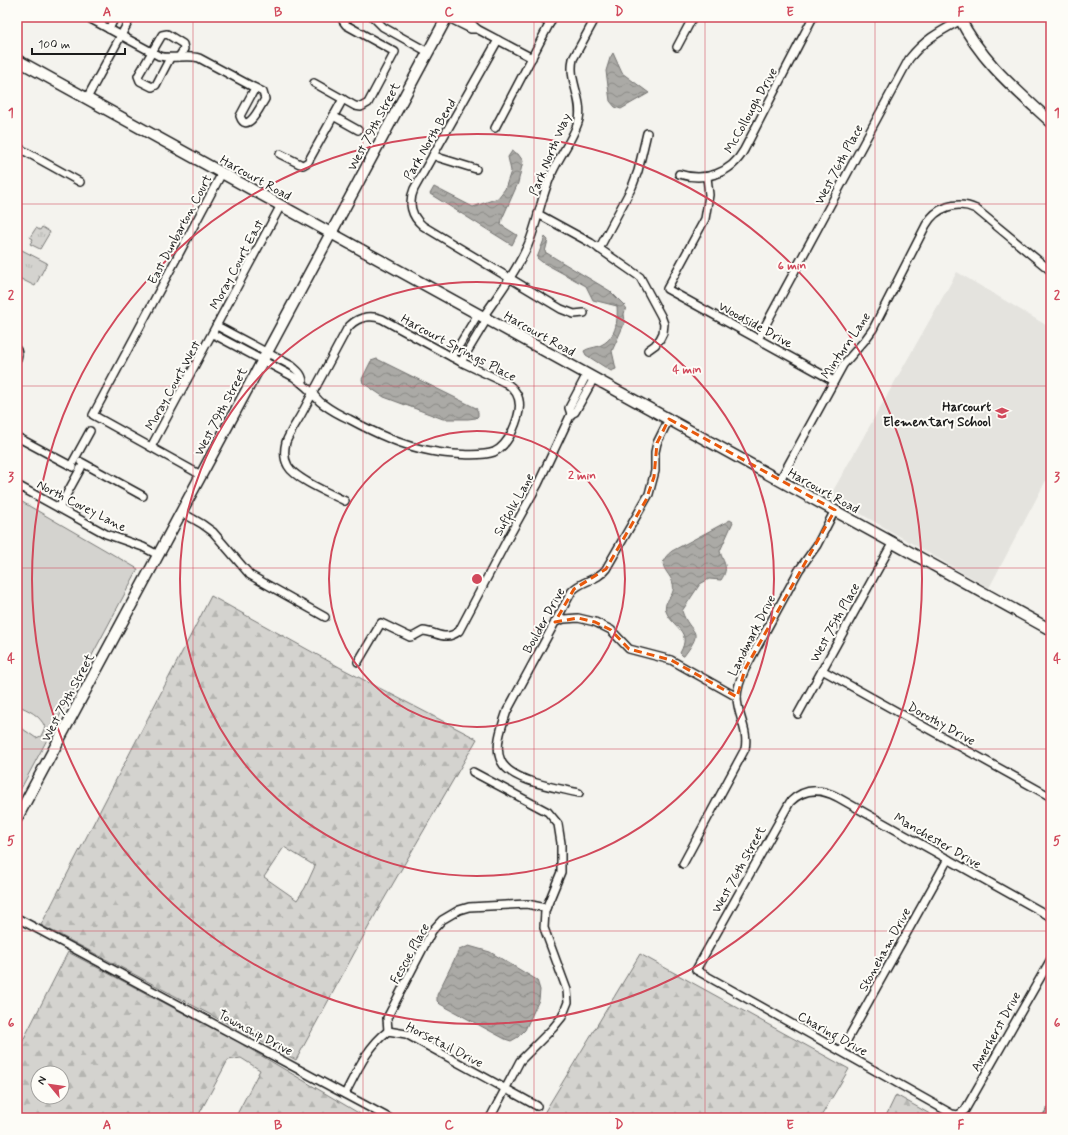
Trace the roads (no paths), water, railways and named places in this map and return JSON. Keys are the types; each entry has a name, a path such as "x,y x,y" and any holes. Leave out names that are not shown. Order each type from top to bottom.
{"street":[{"path":"87,17 160,56 170,58 192,56 199,58 263,92 265,99 253,120 246,122 242,120 240,116 255,88"},
{"path":"109,29 115,17"},
{"path":"87,98 131,17"},
{"path":"314,83 361,107 366,105 395,52 346,26 343,21 344,17"},
{"path":"373,17 383,27 428,52"},
{"path":"447,17 471,29 477,29"},
{"name":"West 79th Street","path":"17,818 447,17"},
{"path":"461,17 477,29 532,58"},
{"path":"495,128 552,20 539,17"},
{"name":"Park North Way","path":"483,317 528,244 549,179 579,120 579,110 572,73 572,65 573,59 596,17"},
{"path":"677,47 693,17"},
{"name":"McCollough Drive","path":"707,177 729,168 742,153 813,17"},
{"path":"960,19 974,43 992,66 1010,85 1051,122"},
{"name":"West 76th Place","path":"758,339 909,59 931,36 960,19"},
{"path":"170,58 156,85 152,87 140,81 138,78 161,36 166,34 184,44 184,49 179,57"},
{"name":"Park North Bend","path":"498,40 414,189 411,197 411,209 416,219 423,226 564,310 574,314 584,313"},
{"name":"Harcourt Road","path":"17,60 1051,630"},
{"path":"280,154 303,165 307,163 343,99"},
{"path":"333,116 358,130"},
{"path":"599,248 632,187 647,133"},
{"path":"17,147 80,182"},
{"path":"433,155 476,169"},
{"name":"East Dunbarton Court","path":"151,447 93,415 222,173"},
{"path":"679,174 693,177 707,177"},
{"name":"Woodside Drive","path":"707,177 709,195 705,219 667,289 834,380"},
{"name":"Moray Court East","path":"213,334 281,205"},
{"name":"Minturn Lane","path":"780,480 843,365 872,331 929,220 936,212 946,207 955,205 964,205 978,210 1051,271"},
{"path":"538,214 599,248 640,276 664,324 663,333 655,345 648,350"},
{"name":"Harcourt Springs Place","path":"264,356 298,371 303,378 303,384 318,400 327,407 378,434 421,449 441,453 461,454 494,452 501,448 506,442 520,411 520,402 517,394 504,382 461,362 382,319 373,317 362,318 354,322 347,329 312,393"},
{"path":"452,357 483,317"},
{"path":"461,362 483,317"},
{"path":"217,326 264,356"},
{"path":"213,334 264,356"},
{"name":"Moray Court West","path":"151,447 213,334"},
{"path":"17,350 17,359"},
{"name":"Suffolk Lane","path":"358,662 381,623 410,637 423,631 447,637 460,629 538,484 571,414 569,408 590,376"},
{"path":"312,393 287,441 284,451 285,457 288,466 295,474 345,501"},
{"name":"Boulder Drive","path":"579,793 529,781 509,770 501,762 499,745 500,730 505,716 574,589 580,584 598,576 606,569 646,500 652,482 658,441 669,419"},
{"path":"59,508 90,431"},
{"path":"17,437 143,496"},
{"path":"151,447 201,475"},
{"name":"North Covey Lane","path":"17,485 106,534 143,546 158,555"},
{"name":"Landmark Drive","path":"683,864 744,749 746,735 737,697 745,669 799,570 817,545 835,510"},
{"path":"181,512 213,532 250,575 325,617"},
{"name":"West 75th Place","path":"798,714 892,542"},
{"path":"555,622 564,619 578,618 595,622 611,630 629,649 671,660 737,697"},
{"name":"Dorothy Drive","path":"822,670 1051,796"},
{"path":"473,772 548,812 558,824 561,843 561,872 546,908 544,928 567,990 568,1002 562,1017 520,1061 490,1118"},
{"name":"Manchester Drive","path":"811,790 833,795 1051,917"},
{"name":"West 76th Street","path":"696,970 790,802 800,793 811,790"},
{"name":"Stoneham Drive","path":"841,1051 948,859"},
{"name":"Fescue Place","path":"388,1031 387,1018 432,931 442,920 459,910 469,907 527,904 546,908"},
{"name":"Township Drive","path":"17,918 389,1118"},
{"name":"Amerherst Drive","path":"959,1114 964,1110 1051,959"},
{"name":"Charing Drive","path":"696,970 952,1114 959,1114"},
{"name":"Horsetail Drive","path":"345,1094 367,1052 377,1039 388,1031 406,1034 537,1106"}],"water":[{"path":"613,53 622,73 649,93 621,109 615,107 610,101 606,71"},
{"path":"512,151 518,154 523,161 518,183 502,219 501,225 517,235 512,245 430,194 434,187 473,207 498,198 505,189 511,171 508,157"},
{"path":"545,237 548,240 545,252 610,291 626,307 624,314 625,322 612,351 616,369 611,371 586,355 584,351 599,346 609,339 615,329 617,306 593,300 586,286 537,258"},
{"path":"377,359 476,408 478,416 476,418 468,419 443,419 384,397 363,383 362,379 371,361"},
{"path":"730,520 733,522 720,551 725,565 724,576 721,580 709,579 700,584 682,611 695,636 691,647 683,656 680,653 684,639 683,634 669,617 665,608 666,603 672,594 673,585 663,562 672,551"},
{"path":"469,946 490,952 537,980 540,990 539,1000 525,1030 511,1041 440,1004 437,1001 437,995 459,950"}],"waterway":[{"path":"1041,1118 1051,1104"}],"place":[{"name":"Harcourt Elementary School","path":"1002,413"}]}
